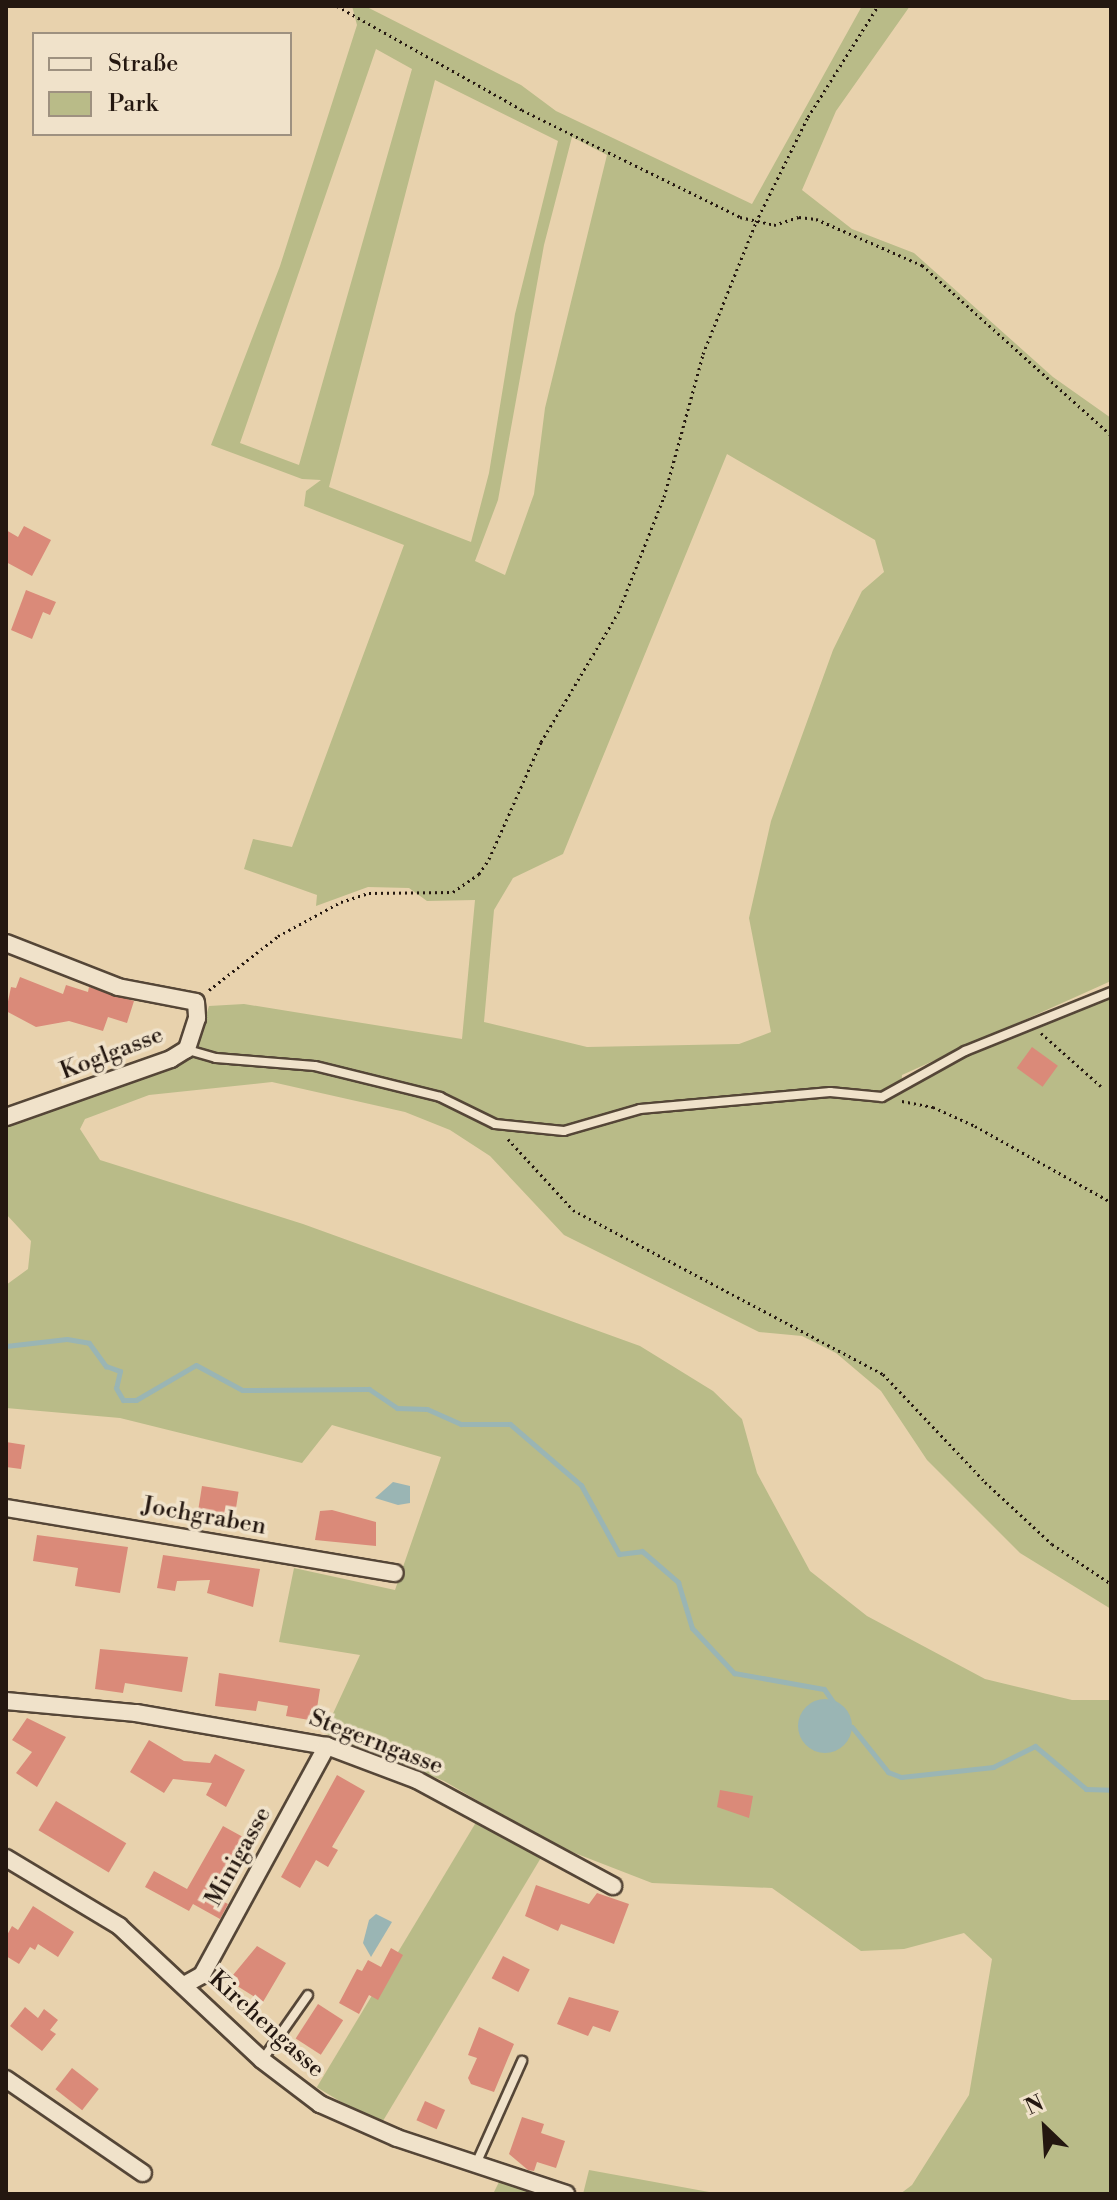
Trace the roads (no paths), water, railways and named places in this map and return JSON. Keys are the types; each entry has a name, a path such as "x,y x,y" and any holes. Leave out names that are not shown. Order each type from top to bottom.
{"street":[{"name":"Koglgasse","path":"6,943 118,987 196,1002 195,1029 187,1049 155,1066 6,1117"},
{"name":"Jochgraben","path":"6,1508 395,1573"},
{"name":"Stegerngasse","path":"6,1701 136,1713 327,1746 417,1780 613,1886"},
{"name":"Minigasse","path":"186,1984 202,1975 327,1746"},
{"name":"Kirchengasse","path":"6,1858 119,1926 186,1984 262,2060 320,2104 476,2165 566,2194"},
{"path":"6,2079 143,2173"}],"lane":[{"path":"187,1049 381,1080 440,1097 495,1124 564,1131 640,1109 830,1092 882,1097 965,1051 1111,992"},
{"path":"262,2060 308,1995"},
{"path":"476,2165 522,2061"}],"water":[{"path":"393,1482 410,1486 410,1503 398,1505 375,1498"},
{"path":"825,1699 844,1707 852,1726 844,1745 825,1753 806,1745 798,1726 806,1707"},
{"path":"376,1914 392,1922 371,1957 363,1943 369,1920"}],"waterway":[{"path":"6,1346 67,1339 89,1343 106,1366 120,1371 116,1388 123,1400 136,1400 196,1365 242,1390 369,1389 397,1408 427,1409 461,1424 510,1424 581,1485 619,1554 642,1551 678,1582 692,1628 734,1673 824,1689 836,1706"},
{"path":"852,1727 888,1772 901,1777 993,1767 1035,1746 1086,1789 1111,1790"}]}
